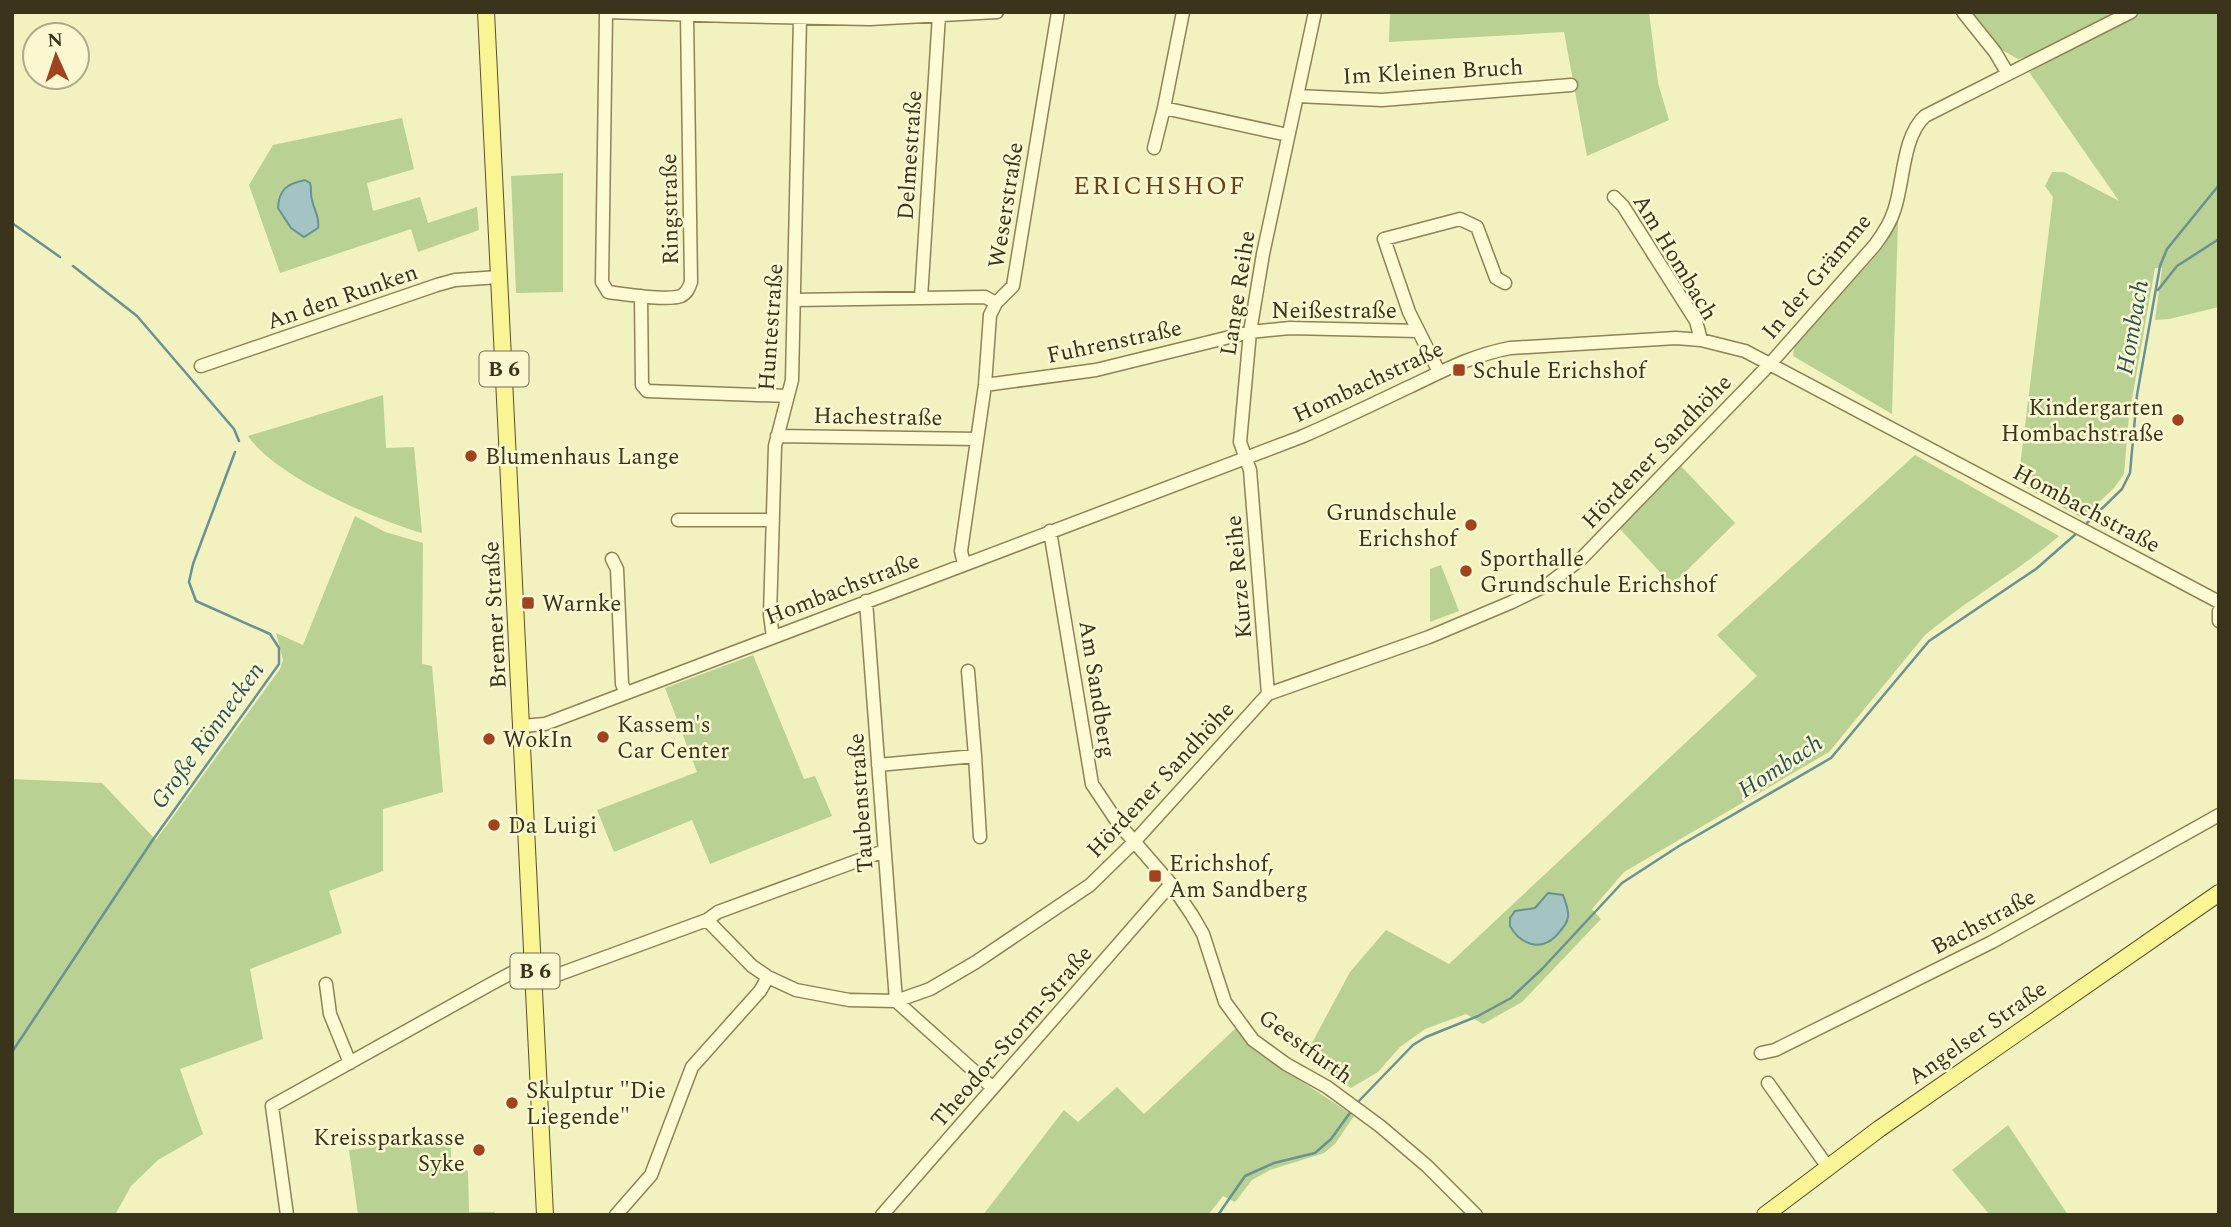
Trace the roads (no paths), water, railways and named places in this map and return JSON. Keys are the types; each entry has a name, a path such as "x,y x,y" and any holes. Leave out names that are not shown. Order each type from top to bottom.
{"main road":[{"name":"Bremer Straße","path":"486,12 545,1215"},
{"name":"Angelser Straße","path":"1765,1215 1827,1167 2219,893"}],"street":[{"name":"Ringstraße","path":"687,16 691,282 688,291 680,296 641,296 608,292 602,282 607,13 870,19 997,12"},
{"name":"Weserstraße","path":"964,564 961,551 985,385 990,315 996,303 1013,286 1058,12"},
{"path":"1154,148 1183,12"},
{"name":"Lange Reihe","path":"1245,458 1240,442 1250,332 1263,254 1315,12"},
{"path":"1963,12 1996,52 2007,74"},
{"name":"In der Grämme","path":"1770,363 1885,232 1895,209 1918,122 1925,116 2131,12"},
{"name":"Delmestraße","path":"921,298 939,15"},
{"name":"Huntestraße","path":"773,637 770,615 775,446 792,380 800,18"},
{"name":"Im Kleinen Bruch","path":"1297,96 1382,100 1571,85"},
{"path":"1164,108 1288,135"},
{"name":"Am Hombach","path":"1614,197 1623,206 1696,321 1701,340"},
{"path":"1439,372 1418,331 1384,239 1460,219 1469,222 1477,227 1496,278 1505,283"},
{"name":"An den Runken","path":"201,366 437,285 455,280 499,277"},
{"path":"641,296 642,385 647,391 788,396"},
{"path":"794,300 985,297 996,303"},
{"name":"Neißestraße","path":"1250,332 1290,328 1418,331"},
{"name":"Fuhrenstraße","path":"985,385 1096,370 1250,332"},
{"name":"Hombachstraße","path":"522,726 545,724 1245,458 1351,416 1486,352 1510,348 1676,338 1701,340 1745,351 2219,602"},
{"name":"Hördener Sandhöhe","path":"707,920 752,966 796,990 849,1000 896,1001 930,989 1075,897 1134,842 1268,694 1429,637 1547,585 1581,559 1770,363"},
{"name":"Hachestraße","path":"777,436 977,439"},
{"name":"Kurze Reihe","path":"1245,458 1250,470 1268,694"},
{"path":"678,520 773,520"},
{"name":"Am Sandberg","path":"1050,531 1092,784 1134,842"},
{"path":"612,558 617,569 622,684 625,693"},
{"name":"Taubenstraße","path":"866,601 896,1001"},
{"path":"2219,611 2219,621"},
{"path":"968,671 980,837"},
{"path":"878,765 975,756"},
{"name":"Bachstraße","path":"1761,1053 1776,1050 1992,942 2219,815"},
{"name":"Geestfurth","path":"1134,842 1171,884 1203,934 1225,1002 1253,1040 1353,1106 1427,1167 1476,1215"},
{"path":"287,1215 272,1106 515,971 535,976 707,920 718,912 884,851"},
{"name":"Theodor-Storm-Straße","path":"883,1215 1171,884"},
{"path":"615,1215 651,1175 692,1067 760,991 768,977"},
{"path":"326,984 330,1014 350,1063"},
{"path":"896,1001 993,1088"},
{"path":"1768,1083 1827,1167"}],"water":[{"path":"305,180 310,183 318,228 304,237 291,228 278,208 285,188"},
{"path":"1548,893 1563,895 1568,911 1566,923 1550,941 1531,944 1514,932 1510,926 1510,918 1515,911 1535,908"}],"waterway":[{"name":"Hombach","path":"2084,526 2122,489 2130,473 2137,395 2160,266 2167,249 2219,185"},
{"name":"Große Rönnecken","path":"12,223 60,257"},
{"path":"2158,290 2177,266 2219,239"},
{"name":"Große Rönnecken","path":"73,266 137,316 234,429 239,441"},
{"name":"Große Rönnecken","path":"12,1052 152,841 279,664 279,648 270,634 196,601 189,582 193,564 235,452"},
{"name":"Hombach","path":"1356,1104 1413,1045 1511,998 1542,969 1622,883 1679,846 1831,758 1929,641 2036,569 2077,533"},
{"name":"Hombach","path":"1218,1215 1245,1176 1274,1163 1315,1153 1331,1139 1352,1110"}],"place":[{"name":"Schule Erichshof","path":"1459,370"},
{"name":"Kindergarten Hombachstraße","path":"2178,420"},
{"name":"Blumenhaus Lange","path":"471,456"},
{"name":"Grundschule Erichshof","path":"1471,525"},
{"name":"Sporthalle Grundschule Erichshof","path":"1466,571"},
{"name":"Warnke","path":"528,603"},
{"name":"Kassem's Car Center","path":"603,737"},
{"name":"WokIn","path":"489,739"},
{"name":"Da Luigi","path":"494,825"},
{"name":"Erichshof, Am Sandberg","path":"1155,876"},
{"name":"Skulptur \"Die Liegende\"","path":"512,1103"},
{"name":"Kreissparkasse Syke","path":"479,1150"}],"district":[{"name":"ERICHSHOF","path":"1160,185"}]}
